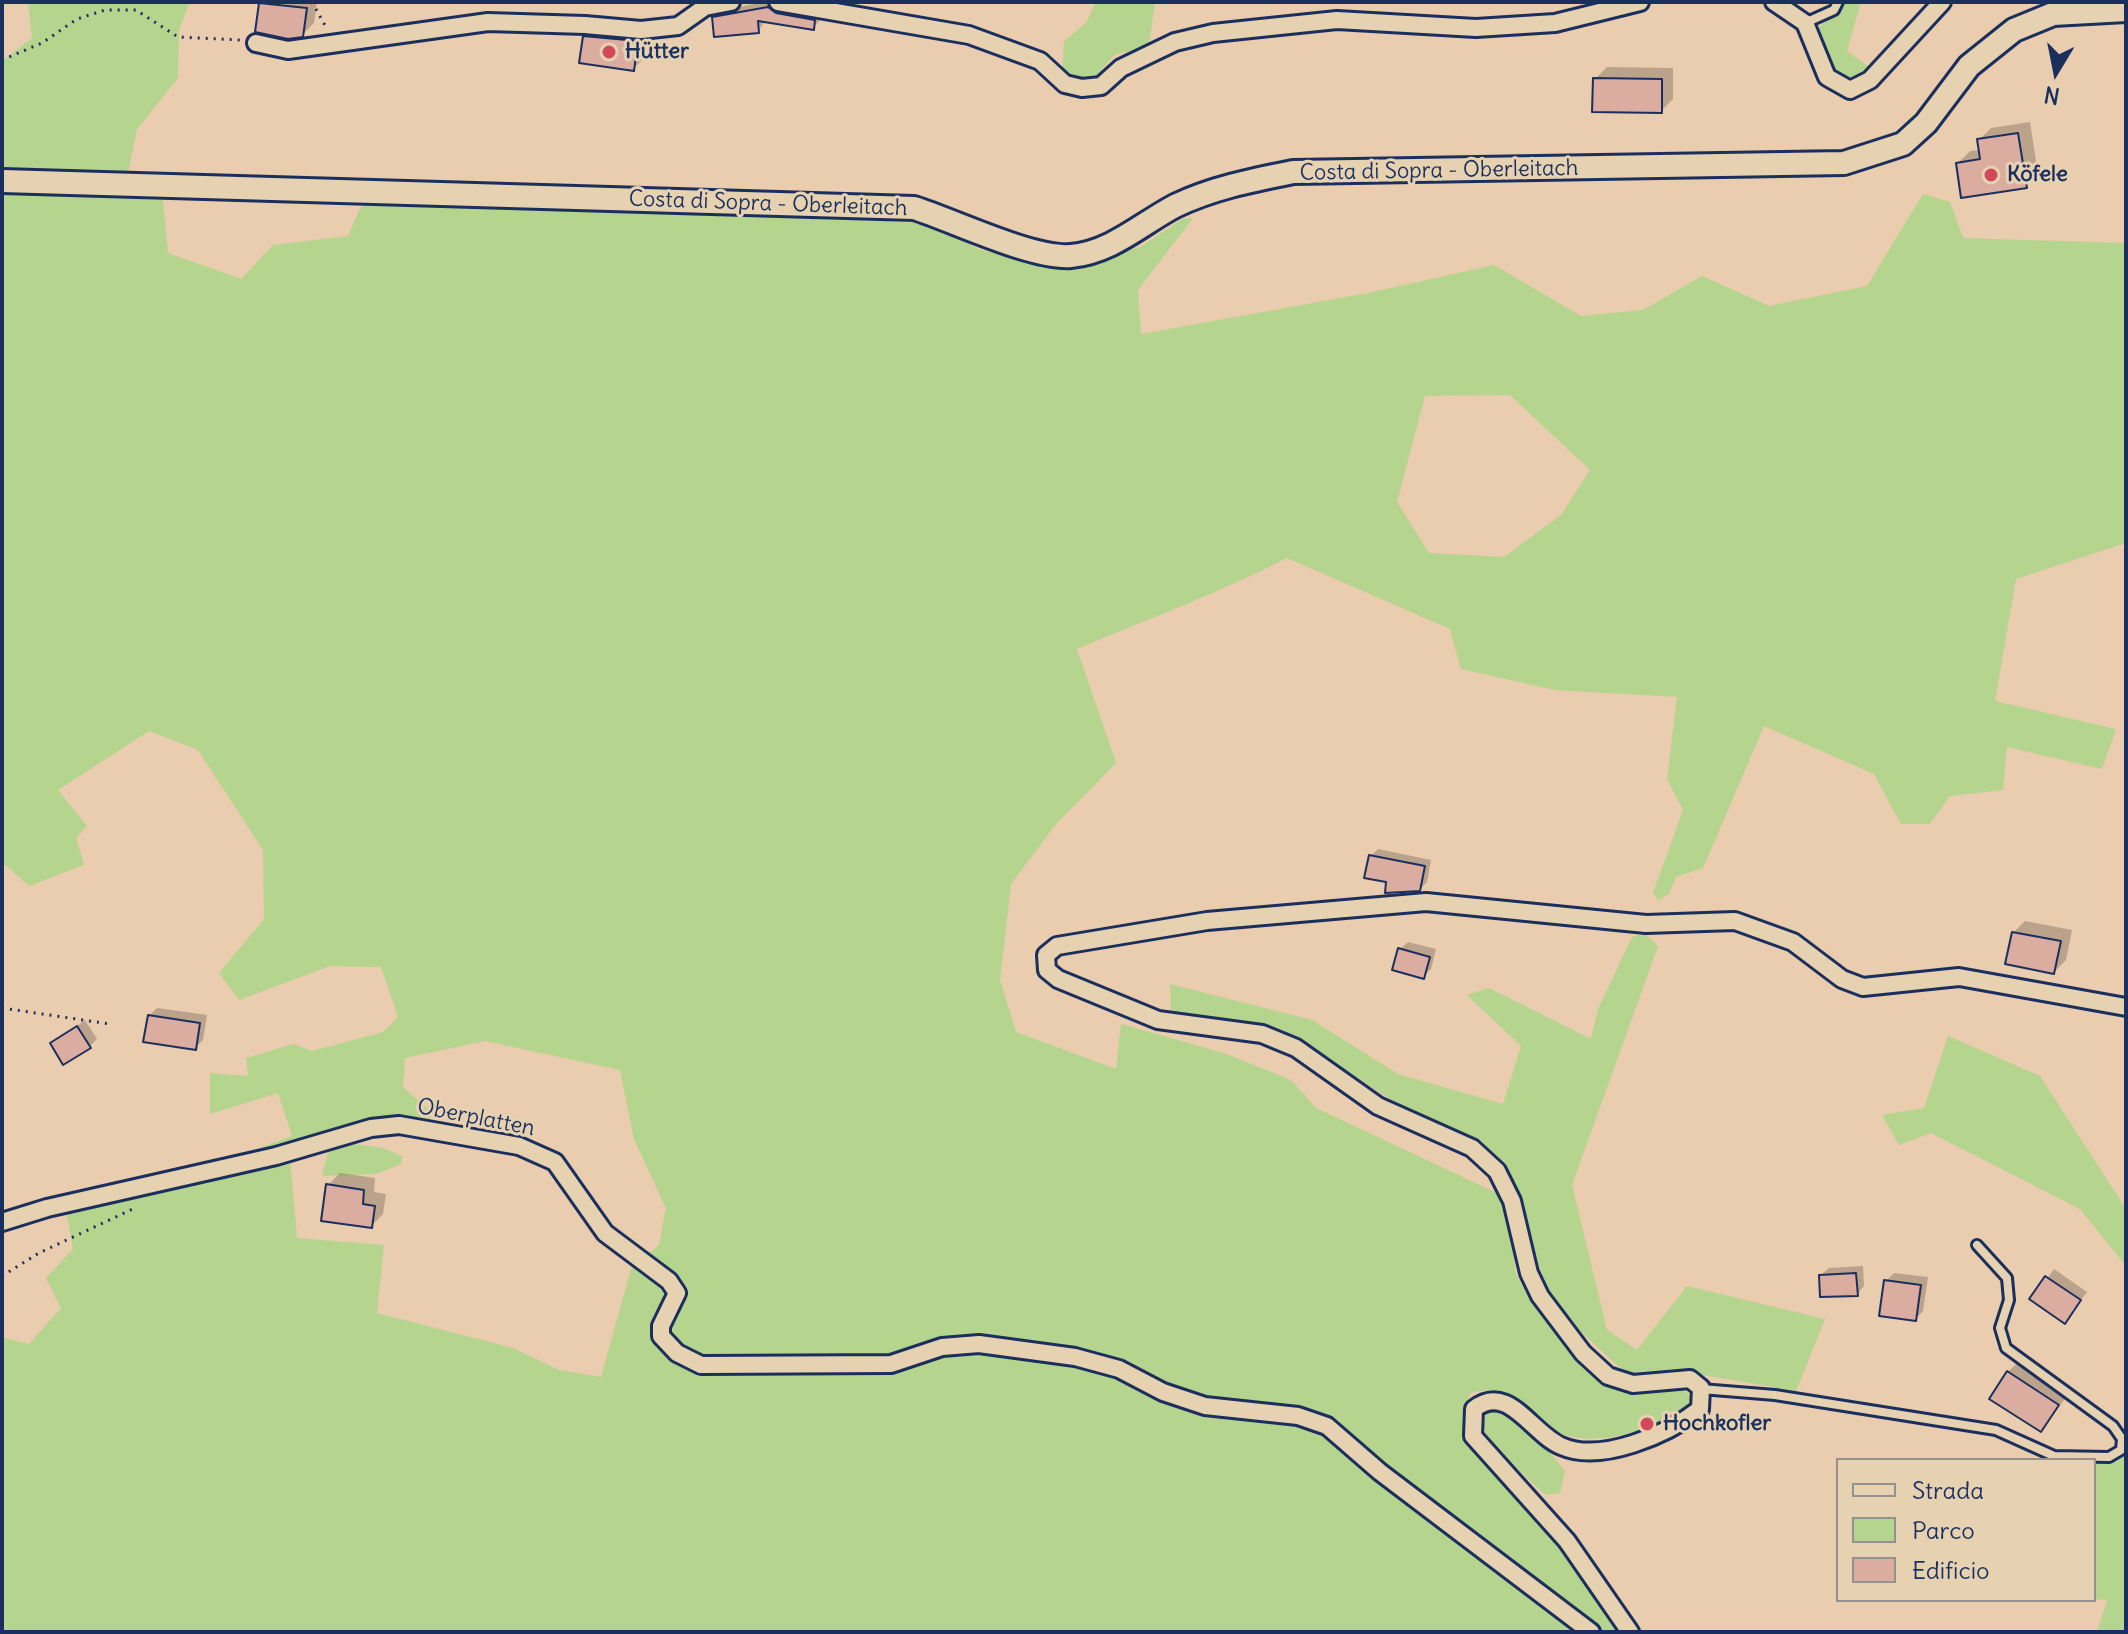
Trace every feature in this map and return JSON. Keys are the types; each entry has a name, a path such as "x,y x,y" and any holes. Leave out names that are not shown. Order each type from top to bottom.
{"main road":[{"name":"Costa di Sopra - Oberleitach","path":"2,181 914,208 1033,251 1071,256 1114,244 1176,206 1235,184 1293,172 1844,163 1903,144 1926,123 1969,66 2014,30 2053,14 2126,10"}],"street":[{"path":"256,43 288,50 488,22 653,29 678,26 705,7 731,2"},
{"path":"778,2 969,35 1040,61 1065,84 1082,88 1101,86 1121,68 1175,42 1213,33 1337,20 1476,28 1555,23 1640,2"},
{"path":"1774,2 1805,23 1827,77 1850,90 1870,80 1942,2"},
{"path":"1630,1632 1567,1541 1473,1436 1474,1409 1484,1400 1497,1400 1512,1406 1536,1430 1561,1446 1587,1452 1608,1451 1630,1445 1691,1416 1700,1409 1701,1388 1690,1379 1672,1378 1633,1384 1608,1376 1583,1353 1540,1296 1529,1273 1512,1201 1497,1171 1472,1148 1378,1106 1296,1048 1262,1034 1158,1020 1130,1010 1058,979 1047,970 1046,955 1057,946 1207,921 1426,902 1646,924 1735,921 1793,942 1842,979 1863,987 1959,977 2126,1007"},
{"name":"Oberplatten","path":"2,1222 47,1208 276,1156 371,1128 399,1125 519,1146 555,1162 605,1233 669,1281 677,1293 661,1326 661,1336 677,1353 701,1365 891,1364 942,1347 979,1344 1075,1357 1119,1369 1163,1392 1205,1406 1298,1416 1327,1426 1380,1472 1591,1632"}],"lane":[{"path":"1805,23 1834,10 1838,2"},
{"path":"1701,1388 1775,1395 1996,1430 2054,1456 2109,1457 2121,1450 2122,1439 2113,1426 2006,1348 2000,1328 2009,1300 2007,1278 1977,1245"}],"path":[{"path":"312,2 324,20 331,44"},
{"path":"2,60 42,43 77,19 105,10 136,10 178,37 224,37 256,43"},
{"path":"2,1008 110,1024"},
{"path":"2,1276 39,1253 142,1204"}],"green space":[{"path":"28,2 190,2 179,30 178,78 137,129 128,172 2,170 2,61 32,38"},
{"path":"1096,2 1155,2 1149,46 1114,55 1092,81 1076,81 1062,72 1064,41 1086,23"},
{"path":"1843,2 1861,2 1847,51 1872,69 1847,78 1833,70 1816,29 1839,11"},
{"path":"2,193 163,200 168,253 241,279 273,245 348,236 360,208 368,204 928,224 981,250 1058,269 1092,264 1142,246 1182,219 1193,218 1138,290 1141,334 1368,293 1494,265 1581,316 1643,310 1702,276 1769,306 1867,286 1923,194 1950,202 1963,238 2126,243 2126,543 2016,579 1995,701 2116,729 2102,769 2007,747 2003,790 1950,796 1930,824 1901,824 1874,774 1764,726 1703,868 1676,877 1669,894 1658,900 1653,893 1683,810 1667,779 1677,697 1555,690 1461,669 1450,629 1287,558 1077,649 1116,763 1056,824 1011,884 1000,980 1016,1032 1116,1069 1121,1024 1224,1053 1291,1080 1316,1108 1501,1195 1514,1242 1516,1274 1532,1299 1565,1335 1626,1390 1643,1393 1677,1388 1691,1396 1688,1409 1664,1413 1660,1422 1649,1427 1612,1437 1587,1439 1549,1428 1511,1397 1500,1392 1487,1390 1470,1393 1463,1427 1474,1448 1518,1495 1577,1569 1619,1632 2,1632 2,1337 29,1344 61,1308 46,1278 73,1249 66,1211 290,1159 297,1238 384,1245 377,1313 513,1348 559,1370 601,1377 631,1269 659,1245 666,1208 634,1139 620,1070 485,1041 405,1058 403,1087 430,1111 430,1124 345,1133 203,1168 292,1136 278,1093 210,1114 210,1073 248,1076 246,1058 293,1044 312,1051 383,1032 398,1017 381,967 330,966 239,1000 219,973 264,919 263,850 198,750 149,731 58,790 87,826 76,838 84,865 29,886 2,862","holes":["1510,395 1590,470 1561,515 1504,557 1429,553 1397,502 1425,396"]},
{"path":"1645,934 1658,946 1572,1185 1607,1330 1637,1350 1687,1286 1825,1319 1796,1391 1686,1372 1630,1377 1555,1308 1539,1282 1482,1148 1451,1127 1413,1114 1311,1048 1279,1033 1235,1020 1171,1014 1170,984 1312,1020 1398,1074 1503,1104 1521,1046 1467,995 1489,988 1591,1039 1598,1009 1632,937"},
{"path":"1948,1036 2040,1076 2126,1209 2126,1266 2080,1209 1931,1133 1899,1145 1882,1115 1924,1108"},
{"path":"354,1144 383,1148 402,1156 401,1164 376,1174 322,1176 329,1149"},
{"path":"1494,1412 1523,1427 1559,1463 1565,1471 1560,1493 1546,1495 1489,1437 1484,1422 1487,1413"},
{"path":"2126,1456 2126,1632 2097,1632 2107,1600 2096,1599 2096,1463"}],"building":[{"path":"259,3 307,8 303,37 288,39 255,32"},
{"path":"768,7 776,13 815,20 814,30 758,21 759,33 714,37 712,17"},
{"name":"Hütter","path":"583,36 638,41 634,71 579,63"},
{"path":"1593,78 1662,79 1662,113 1592,112"},
{"name":"Köfele","path":"2018,133 2027,188 1961,198 1956,163 1980,159 1977,139"},
{"path":"1369,855 1425,866 1420,891 1385,893 1386,882 1364,878"},
{"path":"2012,932 2061,941 2054,974 2005,964"},
{"path":"1398,948 1430,957 1424,979 1392,970"},
{"path":"148,1015 200,1023 196,1050 143,1042"},
{"path":"77,1026 91,1048 63,1065 50,1043"},
{"path":"326,1184 364,1190 363,1204 375,1206 372,1228 321,1221"},
{"path":"1856,1273 1858,1296 1820,1297 1819,1275"},
{"path":"2045,1276 2081,1300 2065,1324 2029,1299"},
{"path":"1884,1280 1921,1285 1916,1321 1879,1316"},
{"path":"2007,1371 2059,1405 2041,1432 1989,1399"}],"place":[{"name":"Hütter","path":"609,52"},
{"name":"Köfele","path":"1991,175"},
{"name":"Hochkofler","path":"1647,1424"}]}
